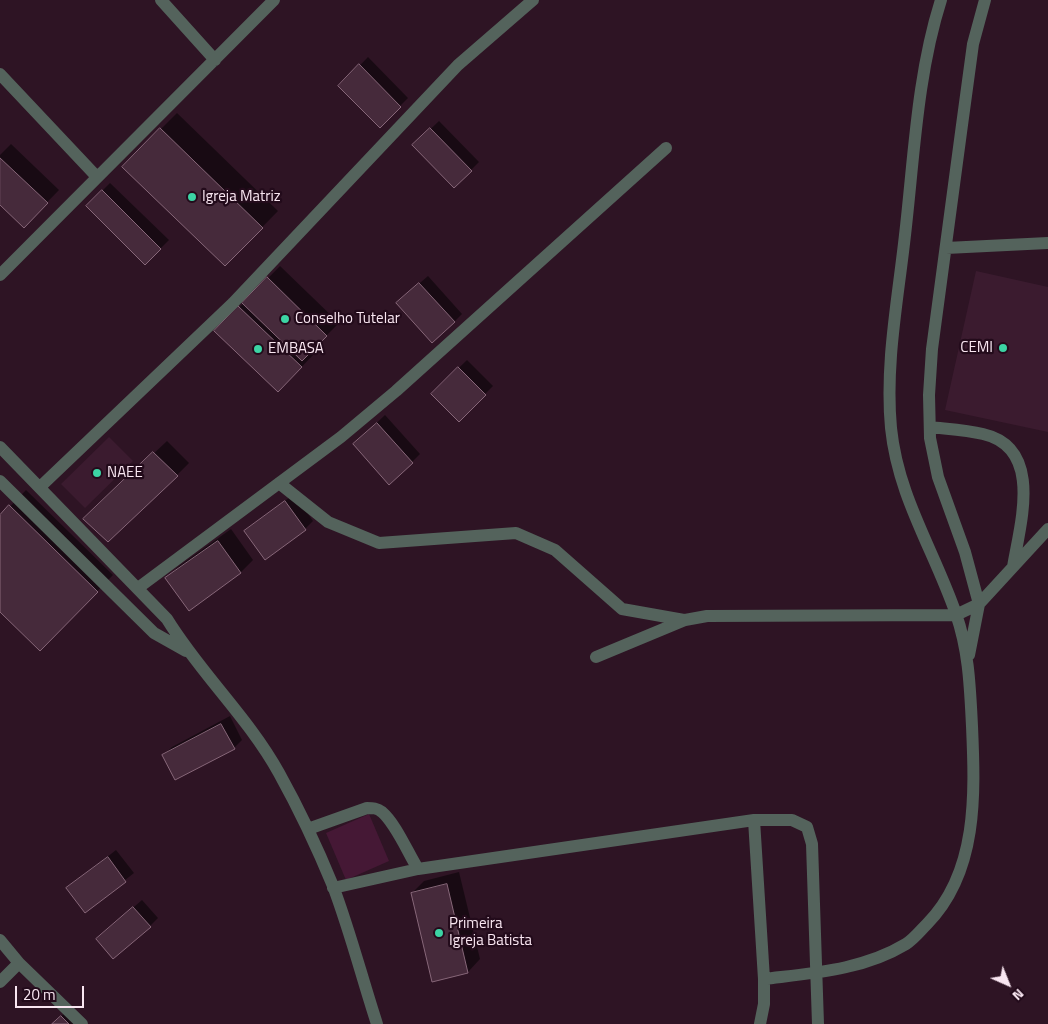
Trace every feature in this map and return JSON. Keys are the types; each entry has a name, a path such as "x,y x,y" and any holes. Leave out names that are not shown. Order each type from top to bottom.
{"street":[{"path":"160,0 214,60"},
{"path":"0,275 274,0"},
{"path":"40,488 233,303 458,64 533,0"},
{"path":"764,979 816,973 866,964 909,943 942,909 960,871 972,828 974,784 968,660 956,615 910,506 896,465 891,425 890,378 926,69 941,0"},
{"path":"968,660 978,604 965,552 938,477 930,427 932,349 973,44 985,0"},
{"path":"0,74 97,177"},
{"path":"138,588 341,437 396,391 666,148"},
{"path":"946,248 1048,243"},
{"path":"930,427 984,434 1005,443 1016,457 1023,475 1024,498 1013,567"},
{"path":"0,447 167,619 186,650 246,723 278,771 308,829 333,888 377,1024"},
{"path":"0,481 154,633 186,650"},
{"path":"279,483 328,522 379,543 516,533 555,550 622,609 685,620"},
{"path":"596,657 685,620 707,616 956,615 978,604 1048,529"},
{"path":"308,829 367,808 374,808 381,811 389,820 418,869"},
{"path":"333,888 418,869 754,820 792,820 807,828 812,844 818,1024"},
{"path":"754,820 764,979 764,1004 760,1024"},
{"path":"0,940 18,963 82,1024"},
{"path":"0,982 18,963"}],"shaded area":[{"name":"CEMI","path":"976,271 1048,287 1048,432 945,410"},
{"name":"NAEE","path":"109,437 133,461 85,508 61,484"},
{"path":"369,814 389,861 346,880 326,833"}],"building":[{"path":"359,64 401,107 380,128 338,86"},
{"name":"Igreja Matriz","path":"160,128 263,228 225,266 122,167"},
{"path":"430,128 472,171 454,188 412,145"},
{"path":"0,158 48,203 24,228 0,205"},
{"path":"102,190 161,249 145,265 86,206"},
{"name":"Conselho Tutelar","path":"267,277 327,336 302,361 242,303"},
{"path":"419,283 455,322 432,343 396,303"},
{"name":"EMBASA","path":"238,306 302,367 278,392 214,331"},
{"path":"458,367 486,395 459,422 431,394"},
{"path":"377,423 413,463 389,485 353,444"},
{"path":"153,452 178,476 108,542 83,519"},
{"path":"285,501 306,530 265,560 244,531"},
{"path":"9,505 98,592 40,651 0,612 0,515"},
{"path":"218,541 241,573 189,611 165,578"},
{"path":"221,724 235,749 175,780 162,755"},
{"path":"108,857 126,882 85,913 66,888"},
{"name":"Primeira Igreja Batista","path":"447,884 468,973 432,982 411,893"},
{"path":"133,907 151,927 113,959 96,939"},
{"path":"61,1016 69,1024 52,1024"}],"place":[{"name":"Igreja Matriz","path":"192,197"},
{"name":"Conselho Tutelar","path":"285,319"},
{"name":"CEMI","path":"1003,348"},
{"name":"EMBASA","path":"258,349"},
{"name":"NAEE","path":"97,473"},
{"name":"Primeira Igreja Batista","path":"439,933"}]}
